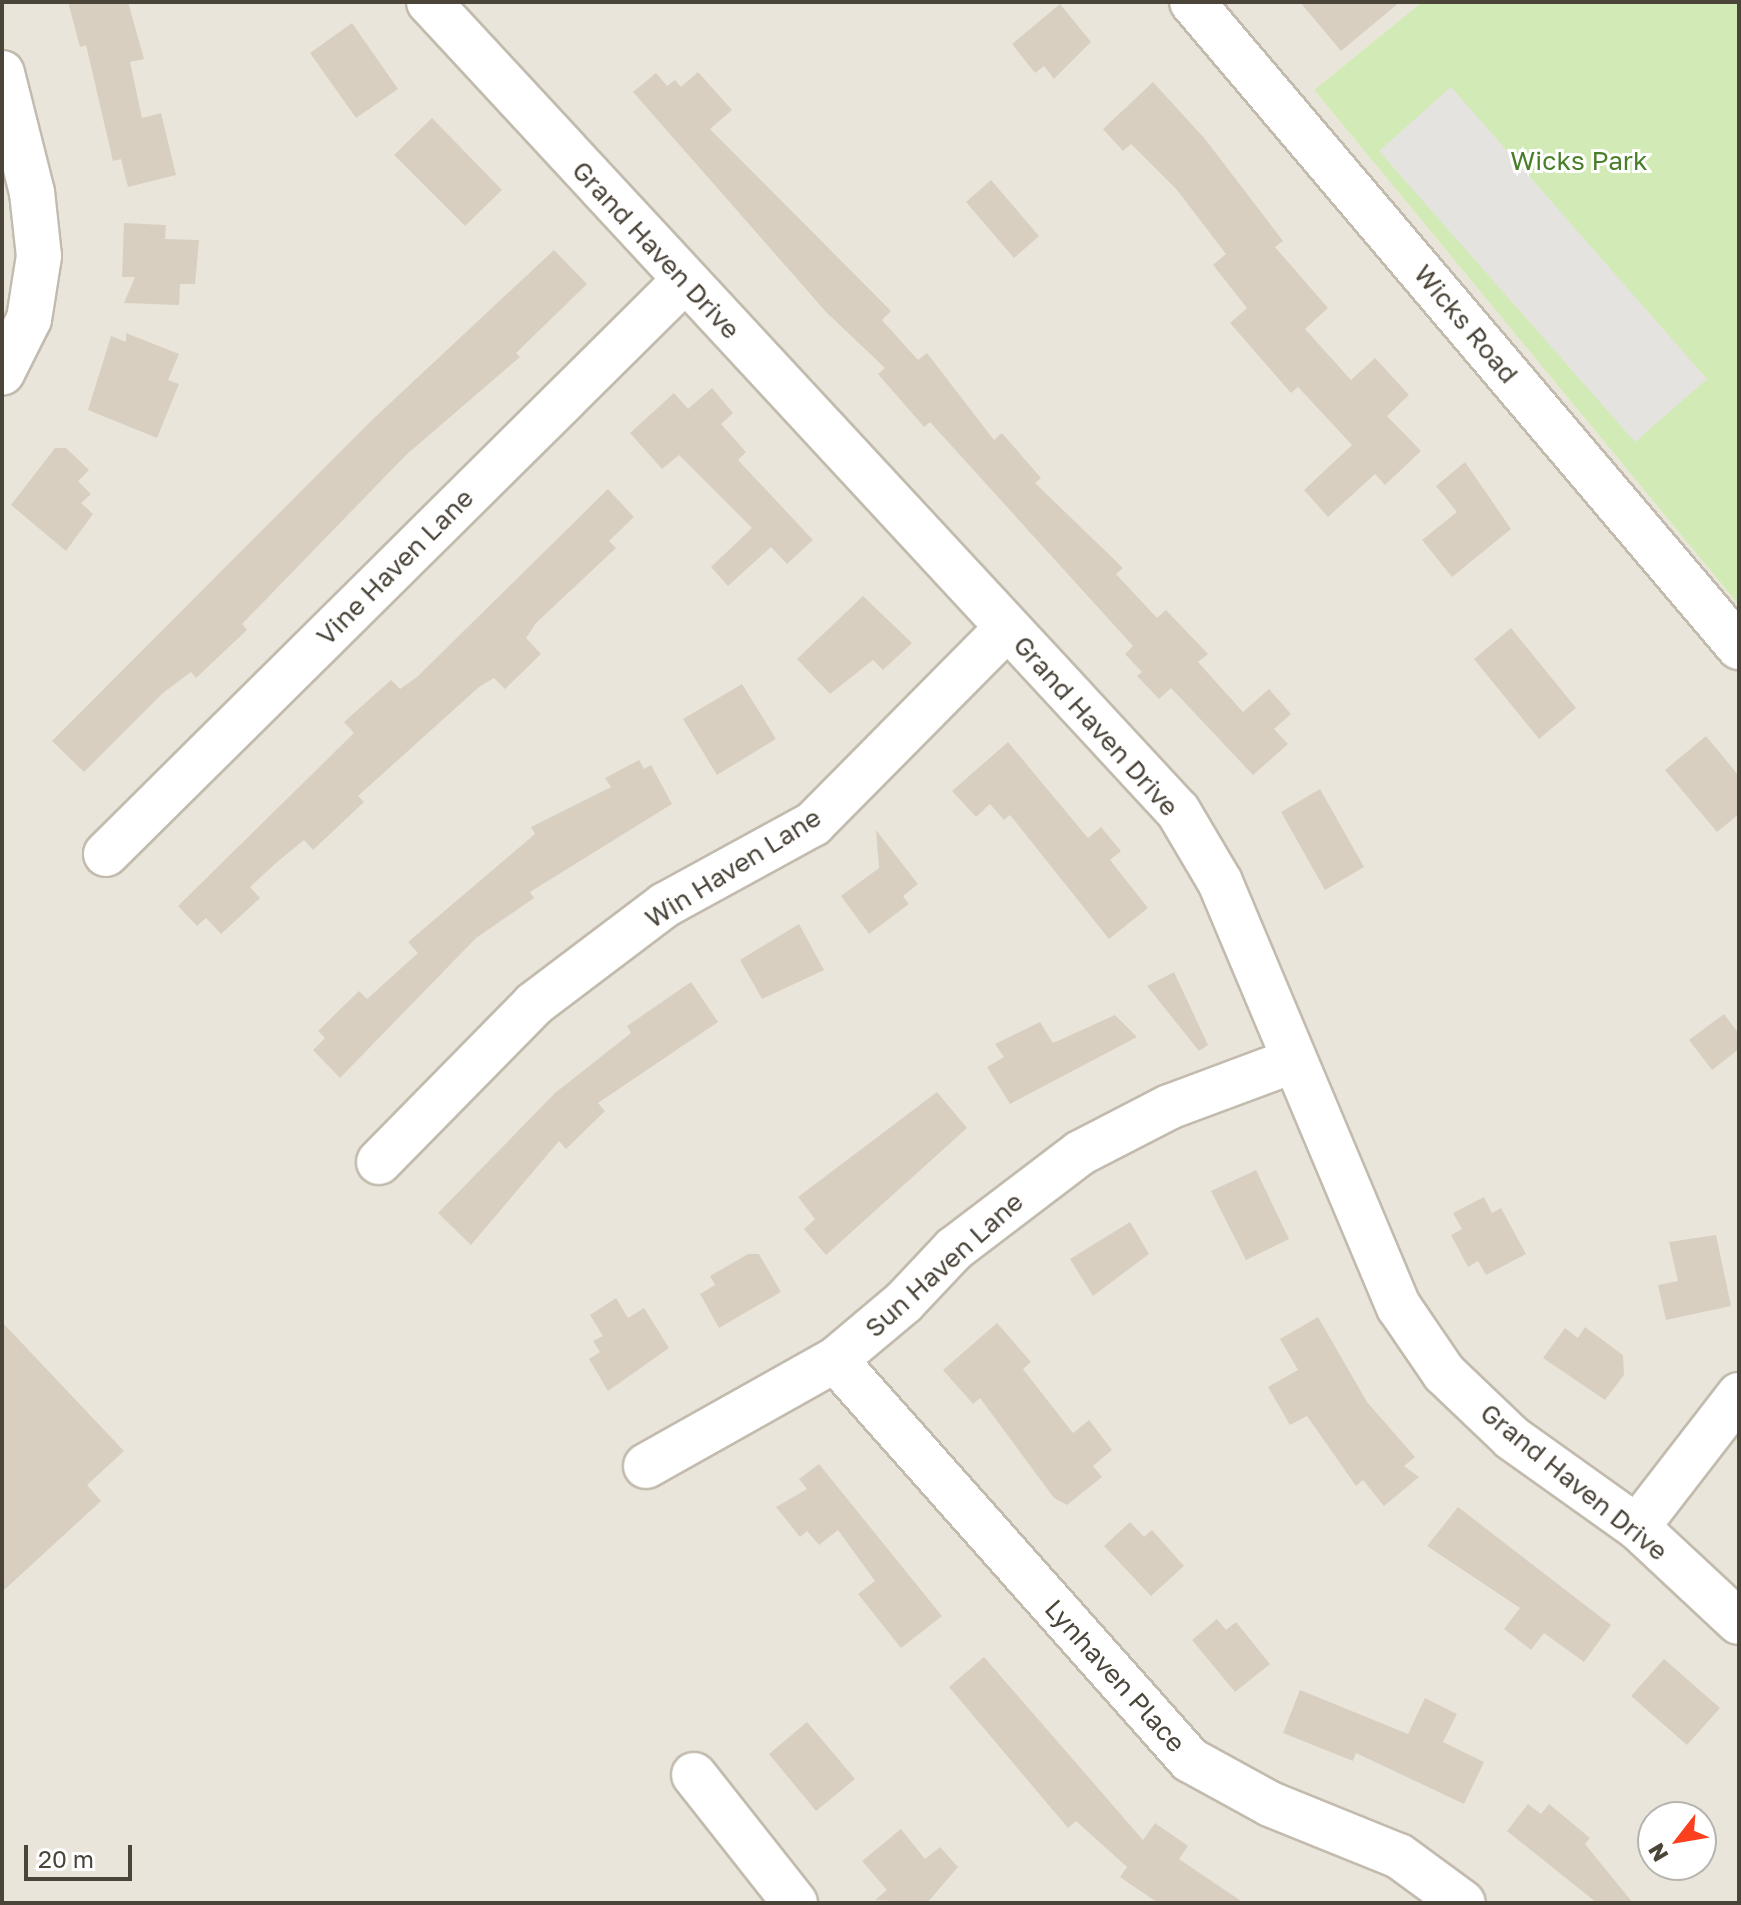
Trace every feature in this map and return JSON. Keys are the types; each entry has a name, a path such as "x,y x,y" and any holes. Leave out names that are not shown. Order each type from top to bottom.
{"street":[{"name":"Grand Haven Drive","path":"429,2 684,281 1178,811 1220,882 1399,1307 1444,1373 1512,1438 1637,1527 1739,1622"},
{"name":"Wicks Road","path":"1192,2 1739,647"},
{"path":"2,73 32,192 39,256 29,319 2,373"},
{"name":"Vine Haven Lane","path":"106,854 684,281"},
{"name":"Win Haven Lane","path":"379,1162 534,1004 665,905 813,824 1007,628"},
{"name":"Sun Haven Lane","path":"646,1466 835,1360 954,1249 1080,1153 1169,1107 1293,1061"},
{"name":"Lynhaven Place","path":"835,1360 1190,1760 1270,1804 1399,1856 1463,1903"},
{"path":"1637,1527 1739,1395"},
{"path":"694,1775 795,1903"}],"shaded area":[{"path":"2,2 1422,2 1314,90 1739,605 1739,1903 2,1903"},
{"path":"1451,87 1707,379 1635,442 1379,151"}],"green space":[{"name":"Wicks Park","path":"1422,2 1739,2 1739,605 1314,90"}],"building":[{"path":"68,2 128,2 144,59 130,62 142,118 161,113 176,175 128,187 121,159 113,161 86,45 80,47"},
{"path":"1300,2 1400,2 1341,51"},
{"path":"1060,4 1091,42 1054,79 1044,66 1035,73 1012,44"},
{"path":"352,23 398,89 356,118 310,53"},
{"path":"698,72 732,110 710,129 891,311 882,320 918,360 927,353 994,440 1002,433 1041,478 1035,483 1123,568 1116,574 1157,618 1166,610 1208,654 1198,662 1243,712 1269,689 1291,714 1274,729 1288,744 1253,775 1171,688 1159,699 1137,676 1142,672 1125,654 1133,646 930,422 924,427 878,374 885,368 826,312 633,92 656,73 667,86 675,80 681,87"},
{"path":"1153,82 1205,139 1283,241 1275,247 1328,308 1305,329 1351,380 1375,358 1409,395 1387,416 1421,451 1385,485 1375,474 1328,517 1304,490 1352,445 1298,387 1291,393 1230,323 1247,308 1213,265 1226,254 1177,190 1131,144 1123,151 1103,129"},
{"path":"432,118 502,190 465,226 394,155"},
{"path":"991,180 1039,236 1014,258 966,202"},
{"path":"124,223 166,225 165,239 199,240 195,284 180,284 179,305 124,303 135,277 122,277"},
{"path":"554,250 587,284 516,353 520,357 406,455 242,624 247,630 196,678 191,672 163,693 84,772 52,741 371,421"},
{"path":"126,333 179,354 168,380 179,384 157,438 88,410 111,336 126,342"},
{"path":"712,388 733,413 721,424 746,452 738,460 813,540 787,564 771,547 728,586 711,567 752,528 679,455 662,469 630,433 674,393 688,409"},
{"path":"55,448 66,448 89,470 78,481 91,494 81,503 93,514 66,551 11,505"},
{"path":"1465,462 1511,529 1452,577 1422,540 1457,512 1436,486"},
{"path":"608,489 634,517 609,541 616,548 536,623 526,638 541,654 505,689 494,678 479,687 358,796 364,802 313,850 304,840 276,863 250,887 260,898 221,934 206,918 197,926 178,906 354,733 344,722 391,680 400,689 417,677"},
{"path":"863,596 912,643 883,670 873,660 830,694 797,659"},
{"path":"1511,628 1576,708 1539,739 1474,659"},
{"path":"742,684 776,739 717,775 683,719"},
{"path":"1706,736 1739,776 1739,814 1717,832 1665,770"},
{"path":"1008,742 1088,838 1101,827 1121,851 1110,860 1148,908 1109,939 1010,815 1004,820 990,804 976,817 952,791"},
{"path":"639,760 644,769 651,765 672,804 530,892 534,898 476,938 340,1078 313,1050 325,1038 318,1031 359,991 367,999 418,953 408,942 535,834 531,827 611,787 605,778"},
{"path":"1320,789 1364,867 1325,890 1281,812"},
{"path":"876,830 918,884 903,896 909,904 869,934 841,896 879,868"},
{"path":"799,924 824,970 762,999 740,960"},
{"path":"1174,972 1208,1045 1199,1051 1147,986"},
{"path":"691,982 718,1022 598,1103 605,1111 566,1149 559,1141 471,1245 438,1213 555,1093 631,1033 627,1026"},
{"path":"1724,1014 1739,1034 1739,1049 1712,1070 1689,1040"},
{"path":"1115,1015 1137,1037 1010,1104 987,1067 1004,1057 995,1044 1040,1022 1053,1043"},
{"path":"937,1092 967,1128 826,1255 804,1229 815,1219 798,1197"},
{"path":"1256,1170 1289,1239 1246,1260 1211,1191"},
{"path":"1484,1197 1492,1213 1501,1208 1526,1254 1486,1275 1478,1261 1468,1267 1451,1235 1462,1229 1453,1213"},
{"path":"1130,1222 1149,1254 1093,1296 1070,1259"},
{"path":"1716,1235 1731,1306 1666,1320 1658,1285 1678,1281 1669,1242"},
{"path":"748,1254 759,1254 781,1292 719,1328 700,1294 715,1285 710,1276"},
{"path":"616,1298 628,1318 644,1308 669,1348 608,1391 589,1359 600,1352 593,1341 603,1336 590,1315"},
{"path":"1318,1317 1367,1402 1415,1457 1404,1466 1419,1477 1384,1506 1363,1480 1356,1486 1307,1416 1290,1425 1268,1387 1298,1370 1280,1339"},
{"path":"2,1322 124,1451 87,1485 101,1501 2,1592"},
{"path":"997,1323 1031,1362 1023,1369 1073,1433 1089,1420 1112,1450 1093,1466 1102,1477 1067,1505 1054,1498 980,1398 973,1404 943,1370"},
{"path":"1585,1327 1623,1355 1624,1375 1605,1400 1543,1358 1565,1328 1578,1338"},
{"path":"819,1464 942,1616 901,1648 858,1594 875,1581 838,1530 819,1545 807,1531 800,1537 776,1507 807,1489 799,1479"},
{"path":"1458,1507 1611,1625 1584,1662 1544,1633 1531,1650 1504,1629 1520,1608 1427,1546"},
{"path":"1130,1522 1144,1537 1152,1530 1184,1566 1151,1596 1104,1546"},
{"path":"1217,1619 1226,1630 1236,1622 1270,1664 1235,1692 1192,1640"},
{"path":"984,1657 1143,1840 1155,1823 1188,1846 1179,1859 1244,1903 1158,1903 1120,1877 1127,1867 1076,1821 1068,1828 949,1687"},
{"path":"1664,1659 1720,1708 1687,1745 1631,1696"},
{"path":"1300,1690 1408,1734 1425,1698 1457,1714 1443,1742 1484,1762 1464,1804 1356,1753 1353,1761 1283,1733"},
{"path":"807,1722 855,1779 816,1811 769,1754"},
{"path":"1528,1804 1541,1814 1549,1804 1590,1838 1585,1844 1633,1903 1597,1903 1507,1831"},
{"path":"901,1829 925,1859 940,1847 958,1867 927,1903 875,1900 887,1890 862,1861"}]}
